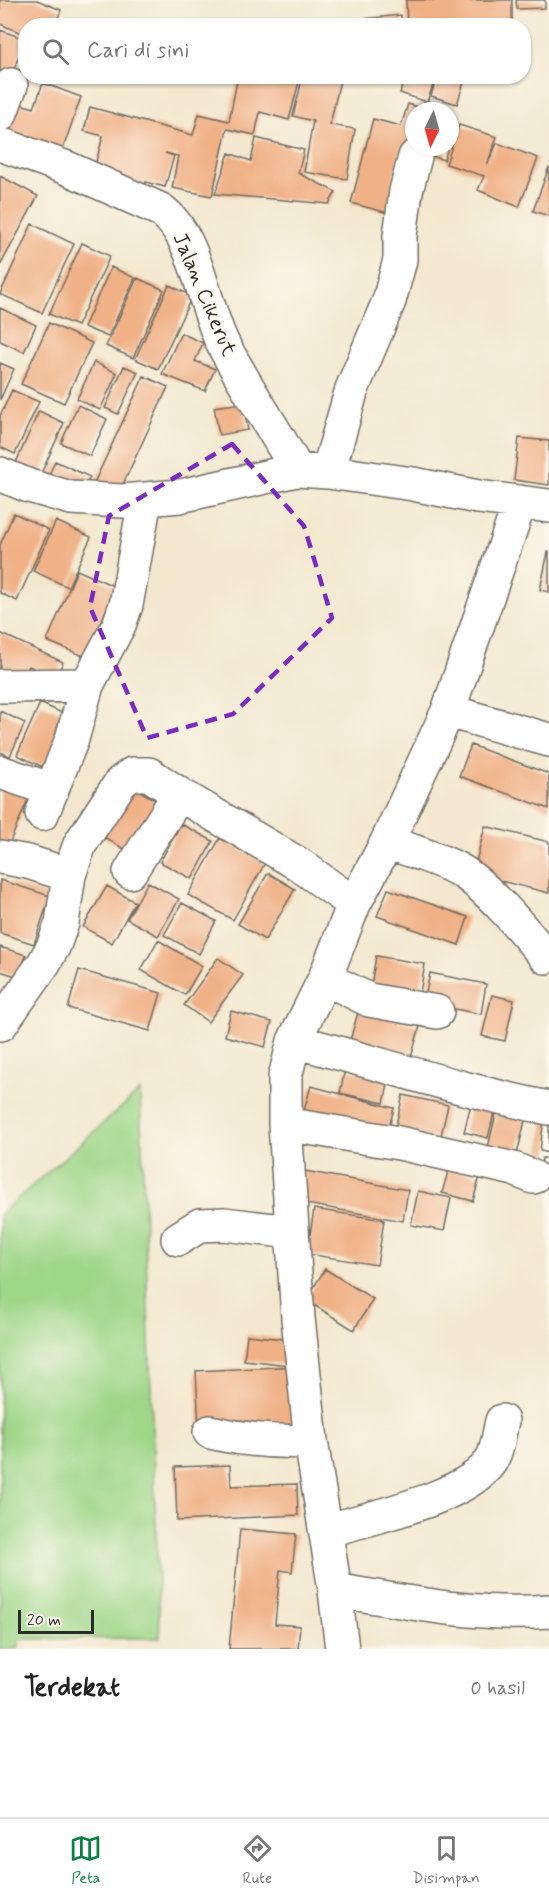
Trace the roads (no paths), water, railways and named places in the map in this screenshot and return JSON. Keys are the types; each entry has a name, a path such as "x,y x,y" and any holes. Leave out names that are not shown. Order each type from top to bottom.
{"street":[{"path":"0,116 11,85"},
{"name":"Jalan Cikerut","path":"0,144 67,168 161,210 171,217 178,226 196,269 224,346 313,471"},
{"path":"313,471 352,389 389,301 400,260 400,236 406,191 415,157"},
{"path":"0,474 29,486 71,498 111,501 180,496 313,471 535,504 448,711 387,842 354,904 325,978 294,1041 285,1077 285,1124 291,1232 311,1441 342,1649"},
{"path":"0,772 47,802 72,739 87,685 119,625 126,605 145,500"},
{"path":"0,686 87,685"},
{"path":"448,711 549,740"},
{"path":"1,1024 54,945 62,923 69,875 80,843 121,782 132,774 149,774 308,870 354,904"},
{"path":"130,872 179,794"},
{"path":"387,842 442,862 474,880 546,957"},
{"path":"0,857 28,862 69,875"},
{"path":"325,978 369,1000 437,1012"},
{"path":"294,1041 365,1059 446,1084 549,1108"},
{"path":"285,1124 399,1143 514,1169 533,1177"},
{"path":"178,1239 200,1225 224,1224 291,1232"},
{"path":"326,1531 422,1504 464,1484 483,1470 492,1458 502,1421"},
{"path":"210,1432 253,1441 282,1443 311,1441"},
{"path":"335,1590 453,1610 500,1614 549,1611"}]}
